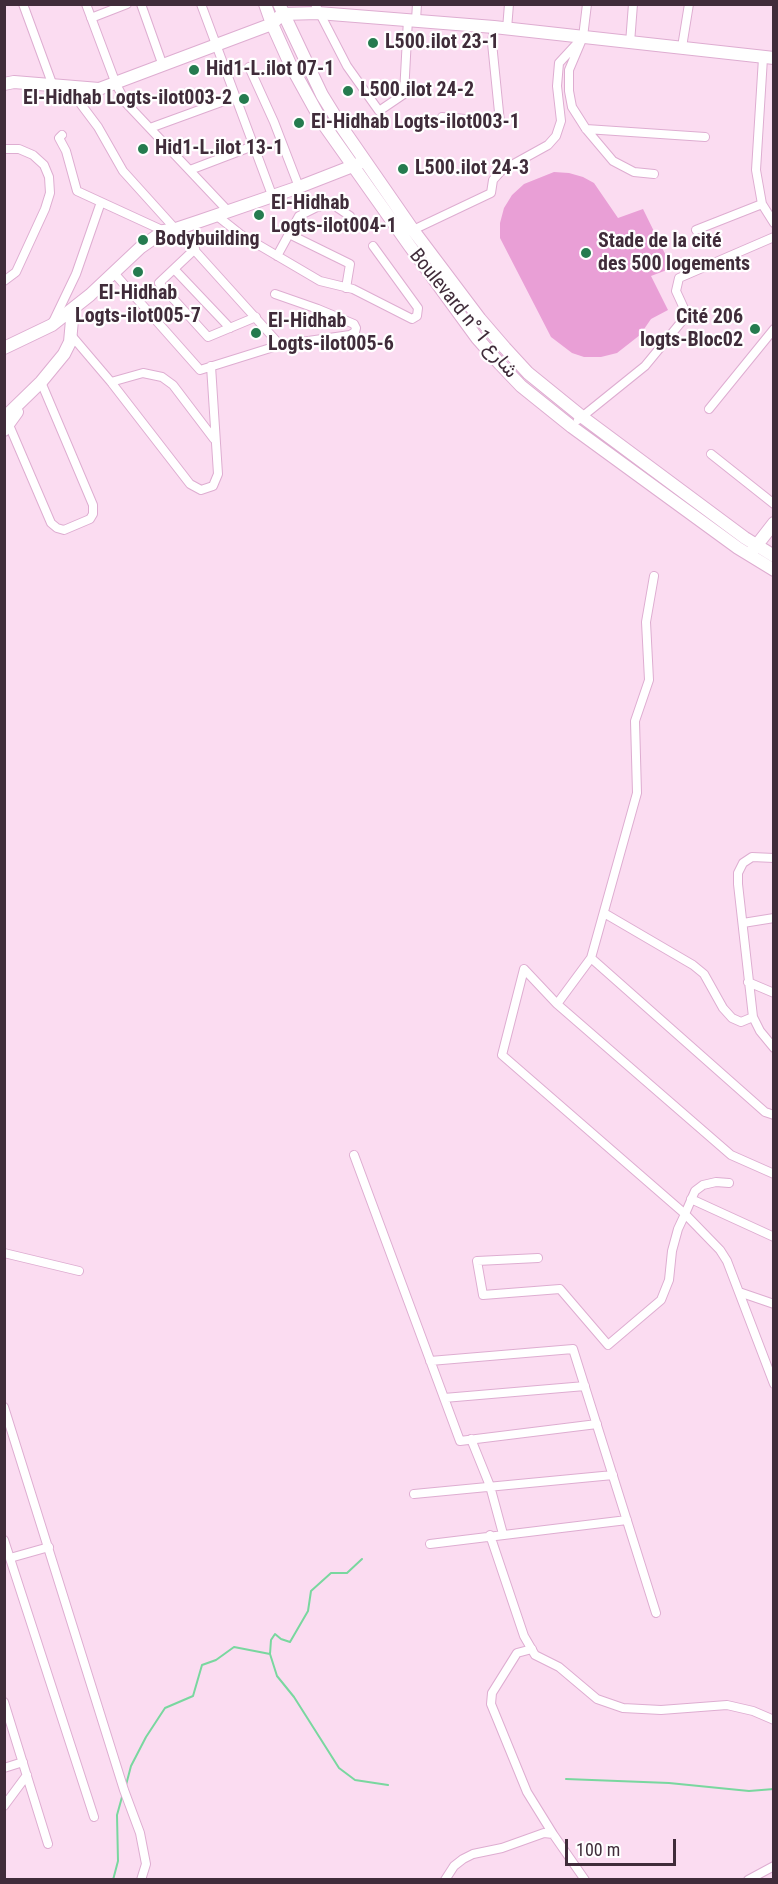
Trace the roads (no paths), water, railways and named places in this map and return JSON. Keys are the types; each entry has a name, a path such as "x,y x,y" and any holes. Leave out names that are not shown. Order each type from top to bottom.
{"main road":[{"name":"Boulevard n° شارع 1","path":"265,4 272,24 308,98 352,167 477,338 521,386 572,427 753,550 774,556"},
{"path":"4,84 14,82 99,89 272,24 280,9 317,9 507,28 768,58"},
{"name":"Boulevard n° شارع 1","path":"280,9 322,95 365,160 413,230 480,319 505,348 528,373 753,550 774,570"},
{"path":"4,348 52,325 73,309 141,247 170,230 299,187 365,160"},
{"path":"6,424 64,354 71,335 73,309"},
{"path":"753,550 774,524"}],"street":[{"path":"23,4 53,86"},
{"path":"86,4 116,84 126,103 190,170 240,234 320,281 346,288 412,319 417,316 418,308 373,246"},
{"path":"91,18 127,4"},
{"path":"141,4 163,66"},
{"path":"201,4 272,195"},
{"path":"317,9 347,66 379,111 404,94 412,20 417,4"},
{"path":"507,28 509,4"},
{"path":"587,4 583,37 569,70 572,107 586,129 613,161 634,172 654,174"},
{"path":"630,43 633,4"},
{"path":"682,47 689,4"},
{"path":"442,117 500,122 492,43 494,27"},
{"path":"413,230 491,193 493,180 501,171 548,145 556,136 561,121 557,86 559,63 583,37"},
{"path":"768,58 756,170 762,204 774,223"},
{"path":"249,67 274,122 299,187"},
{"path":"76,88 76,99 98,127 123,171 170,230 195,249 280,345"},
{"path":"150,128 235,97"},
{"path":"586,129 705,136"},
{"path":"62,135 59,138 66,151 77,191 170,230"},
{"path":"190,170 253,146"},
{"path":"4,149 19,149 33,155 45,165 49,177 50,193 16,272 4,281"},
{"path":"52,325 75,274 101,202"},
{"path":"277,256 299,216 317,207 332,204 350,216"},
{"path":"696,230 762,204"},
{"path":"289,234 350,264 346,288"},
{"path":"572,427 581,416 645,366 687,315 675,291 679,278 774,237"},
{"path":"195,249 159,283 208,338 256,317"},
{"path":"174,269 230,328"},
{"path":"114,273 200,370 280,345 355,332 354,324 275,294"},
{"path":"710,409 774,328"},
{"path":"71,335 111,382 190,484 197,489 209,488 217,478 211,366"},
{"path":"111,382 143,373 162,377 173,385 214,439"},
{"path":"6,424 51,523 64,530 90,519 93,514 93,505 41,382"},
{"path":"711,454 774,504"},
{"path":"556,1004 591,958 637,793 634,721 649,680 646,622 654,576"},
{"path":"774,858 752,857 743,863 738,873 753,1017 760,1031 774,1048"},
{"path":"604,912 693,965 704,974 723,1008 732,1018 741,1022 753,1017"},
{"path":"743,923 774,918"},
{"path":"591,958 765,1112 774,1115"},
{"path":"773,1384 739,1292 720,1250 685,1214 502,1055 524,969 556,1004 731,1155 774,1174"},
{"path":"748,982 774,993"},
{"path":"354,1155 460,1441 597,1424"},
{"path":"538,1258 477,1261 483,1295 560,1288 608,1345 661,1300 669,1280 672,1251 678,1229 695,1191 703,1185 716,1182 729,1183"},
{"path":"691,1199 774,1237"},
{"path":"4,1252 79,1271"},
{"path":"739,1292 774,1304"},
{"path":"430,1360 573,1348 656,1613"},
{"path":"444,1398 585,1386"},
{"path":"4,1407 124,1790 144,1845 146,1864 141,1880"},
{"path":"471,1439 490,1486 503,1534"},
{"path":"414,1494 613,1475"},
{"path":"430,1544 627,1520"},
{"path":"490,1535 524,1636 532,1649 536,1655 559,1667 597,1699 624,1708 661,1710 727,1705 753,1711 774,1720"},
{"path":"4,1540 94,1816"},
{"path":"10,1558 49,1547"},
{"path":"532,1649 517,1653 492,1693 491,1704 527,1792 585,1880"},
{"path":"4,1702 7,1722 23,1762 48,1844"},
{"path":"4,1768 23,1762"},
{"path":"4,1806 27,1775"},
{"path":"445,1880 454,1866 473,1854 502,1848 544,1833 553,1834"},
{"path":"748,1880 774,1866"}],"waterway":[{"path":"126,1785 131,1766 165,1708 193,1696 202,1665 216,1660 234,1647 270,1654 271,1640 275,1634 290,1642 308,1611 311,1591 331,1573 347,1573 362,1559"},
{"path":"270,1654 277,1676 294,1697 339,1768 355,1780 388,1785"},
{"path":"566,1779 669,1783 749,1791 774,1789"},
{"path":"113,1880 118,1861 117,1815 122,1797"}],"place":[{"name":"L500.ilot 23-1","path":"373,43"},
{"name":"Hid1-L.ilot 07-1","path":"194,70"},
{"name":"L500.ilot 24-2","path":"348,91"},
{"name":"El-Hidhab Logts-ilot003-2","path":"244,99"},
{"name":"El-Hidhab Logts-ilot003-1","path":"299,123"},
{"name":"Hid1-L.ilot 13-1","path":"143,149"},
{"name":"L500.ilot 24-3","path":"403,169"},
{"name":"El-Hidhab Logts-ilot004-1","path":"259,215"},
{"name":"Bodybuilding","path":"143,240"},
{"name":"Stade de la cité des 500 logements","path":"586,253"},
{"name":"El-Hidhab Logts-ilot005-7","path":"138,272"},
{"name":"Cité 206 logts-Bloc02","path":"755,329"},
{"name":"El-Hidhab Logts-ilot005-6","path":"256,333"}]}
